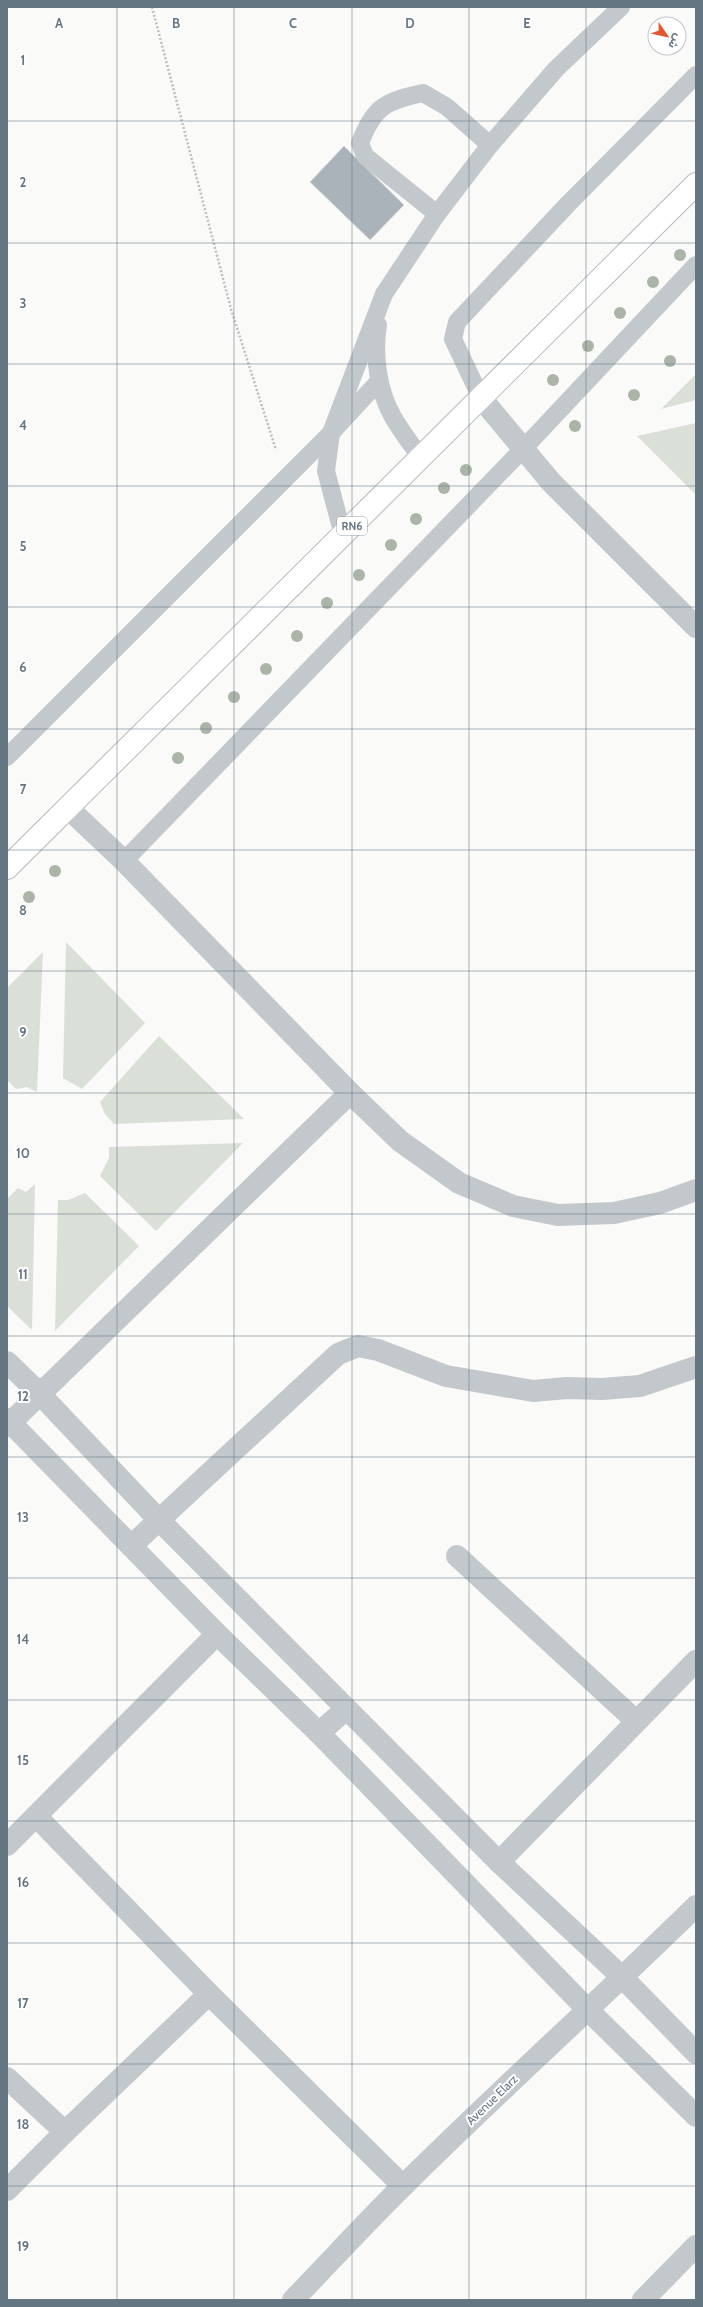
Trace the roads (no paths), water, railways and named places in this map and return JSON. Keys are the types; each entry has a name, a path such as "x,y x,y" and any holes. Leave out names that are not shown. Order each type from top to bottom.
{"main road":[{"name":"RN6","path":"7,868 696,184"}],"street":[{"path":"481,398 551,482 696,627"},
{"path":"68,808 124,861 350,1093 400,1141 459,1183 512,1206 558,1214 614,1214 660,1203 696,1190"},
{"path":"350,1093 40,1394 8,1423 217,1634 319,1733 587,2009 696,2116"},
{"path":"131,1546 338,1354 358,1346 378,1350 446,1376 533,1391 567,1388 602,1389 640,1386 696,1367"},
{"path":"7,1362 40,1394 159,1520 346,1709 499,1862 623,1978 696,2053"},
{"path":"457,1556 636,1721"},
{"path":"7,1845 217,1634"},
{"path":"499,1862 696,1661"},
{"path":"319,1733 346,1709"},
{"path":"36,1816 209,1994 403,2186"},
{"name":"Avenue Elarz","path":"297,2299 403,2186 587,2009 623,1978 696,1906"},
{"path":"7,2190 65,2132 209,1994"},
{"path":"7,2078 65,2132"},
{"path":"643,2300 696,2246"}],"lane":[{"path":"343,535 326,471 331,433 384,294 437,214 490,145 556,69 620,7"},
{"path":"481,398 452,339 457,322 569,203 696,75"},
{"path":"437,214 365,156 360,143 368,120 392,100 423,93 447,107 490,145"},
{"path":"124,861 523,450 696,265"},
{"path":"384,294 376,340 379,380 392,416 420,458"},
{"path":"7,757 285,480 331,433 379,380"}]}
